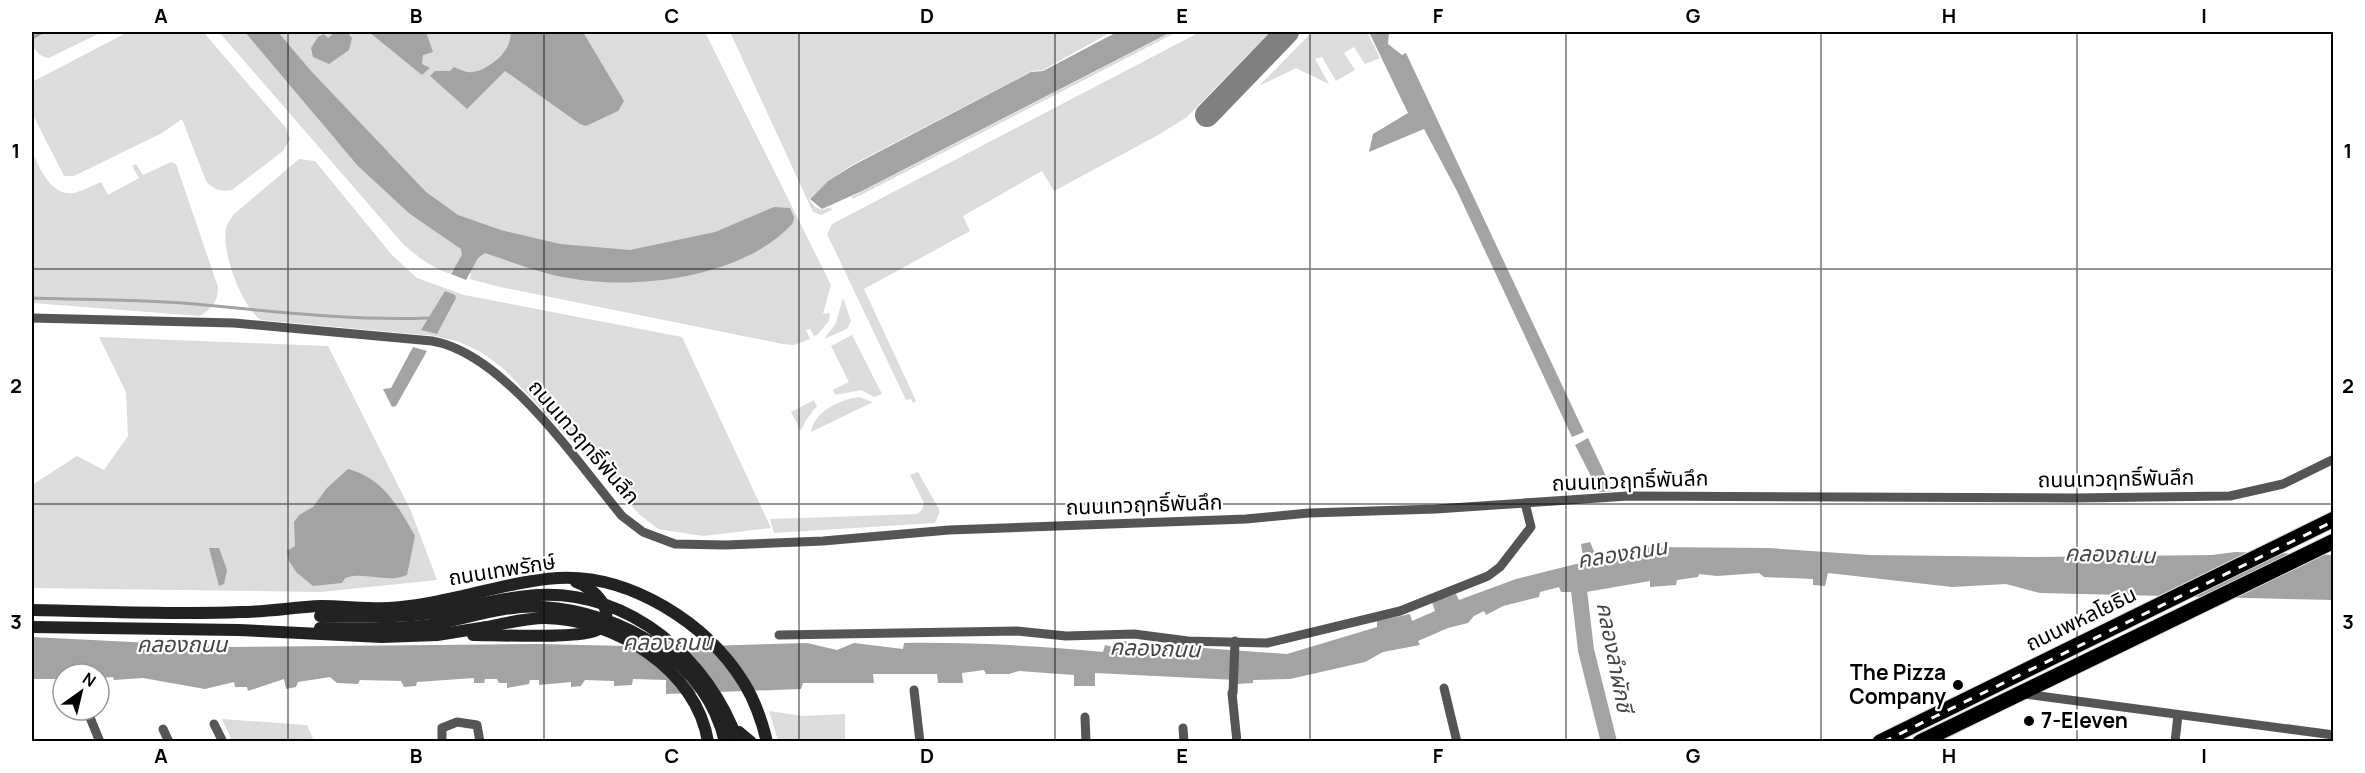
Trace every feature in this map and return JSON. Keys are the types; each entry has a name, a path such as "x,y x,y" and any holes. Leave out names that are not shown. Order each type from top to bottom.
{"main road":[{"name":"ถนนพหลโยธิน","path":"1880,741 2334,519"},
{"name":"ถนนพหลโยธิน","path":"1920,741 2334,541"},
{"name":"ถนนเทพรักษ์","path":"32,610 240,612 321,606 388,608 418,605 524,582 561,578 593,581 623,588 647,599 678,616 703,634 725,656 745,684 760,717 767,741"},
{"path":"437,635 570,634 597,630 605,616 600,596 581,584 561,578"},
{"name":"ถนนเทพรักษ์","path":"239,630 399,616 541,595 594,602 621,611 648,626 695,665 714,689 729,715 738,741"},
{"name":"ถนนเทพรักษ์","path":"240,612 320,622 428,625 540,607 582,612 637,633 682,668 711,705 723,741"},
{"name":"ถนนเทพรักษ์","path":"32,627 239,630 382,638 437,635 546,618 581,624 626,640 651,655 680,681 700,712 708,741"},
{"path":"723,741 726,735 736,731 746,735 750,741"}],"street":[{"name":"ถนนเทวฤทธิ์พันลึก","path":"32,318 234,323 406,338 456,347 489,366 516,390 622,516 643,532 675,544 725,545 823,541 949,530 1245,519 1309,513 1628,496 2073,498 2230,496 2283,484 2334,459"},
{"path":"779,635 1017,631 1066,636 1134,634 1188,640 1268,643 1400,611 1494,573 1531,527 1525,503"},
{"path":"1235,641 1233,690 1237,741"},
{"path":"1444,688 1457,741"},
{"path":"914,690 920,741"},
{"path":"2021,694 2178,715 2308,737 2334,735"},
{"path":"2175,741 2178,715"},
{"path":"1085,717 1086,741"},
{"path":"92,722 100,741"},
{"path":"442,741 442,728 457,722 477,725 480,741"},
{"path":"214,724 223,741"},
{"path":"1183,728 1184,741"},
{"path":"164,729 169,741"}],"shaded area":[{"path":"40,32 102,32 49,58 39,54 33,44 32,37"},
{"path":"128,32 200,32 205,34 286,128 290,139 283,151 232,190 218,190 206,181 182,119 162,133 74,176 64,176 32,113 32,82"},
{"path":"219,32 705,32 831,285 823,314 830,313 829,321 817,335 814,336 810,329 806,330 810,339 794,345 783,344 500,287 470,279 471,273 453,269 450,274 443,271 403,244"},
{"path":"730,32 1111,32 1043,70 1032,71 852,165 828,181 809,199 815,207 822,210 830,207 832,210 821,215 813,212"},
{"path":"1172,32 1177,32 853,199 851,197"},
{"path":"1200,32 1270,32 1187,117 1054,191 1042,171 963,216 970,231 864,289 916,401 913,403 911,399 906,400 827,234 832,224"},
{"path":"1312,32 1367,32 1380,58 1365,64 1354,47 1344,53 1355,70 1336,81 1322,57 1315,59 1329,84 1296,68 1259,86"},
{"path":"32,151 47,180 52,186 66,193 74,193 101,182 108,195 139,178 132,166 136,164 143,175 171,162 176,164 218,287 217,296 211,307 200,316 32,303"},
{"path":"299,159 315,161 392,255 417,278 464,295 682,337 771,528 703,536 658,529 639,514 504,369 481,352 457,341 435,336 261,320 247,304 234,278 227,251 226,228 233,215"},
{"path":"843,298 851,321 847,329 824,339 836,323"},
{"path":"852,335 882,394 874,397 861,390 835,395 833,390 849,382 831,346"},
{"path":"99,337 328,346 411,511 437,580 321,592 32,588 32,485 77,456 104,470 128,436 126,392"},
{"path":"859,397 873,402 811,432 817,418 822,413 844,400"},
{"path":"814,400 817,406 801,431 791,412"},
{"path":"918,472 940,511 935,523 774,533 770,519 917,514 922,510 924,503 910,475"},
{"path":"769,711 803,716 845,714 845,741 778,741"},
{"path":"222,719 307,725 314,741 232,741"}],"water":[{"path":"245,32 278,32 311,71 426,192 458,215 501,230 560,244 630,250 715,232 774,207 790,208 794,217 793,223 772,241 747,256 719,268 688,276 657,281 596,282 547,273 485,253 478,258 466,280 451,274 462,255 461,249 410,214 358,166"},
{"path":"335,32 347,32 352,38 349,50 329,64 313,57 311,48 318,37 324,34 328,38"},
{"path":"369,32 426,32 433,52 423,55 422,64 430,68 422,75"},
{"path":"510,32 583,32 624,101 618,111 586,126 580,124 505,71 467,109 430,76 435,71 450,71 454,67 470,72 486,67 504,52 510,39"},
{"path":"1117,32 1171,32 862,191 822,209 810,199 828,181 852,166 1031,72 1043,71"},
{"path":"1369,32 1389,32 1388,44 1402,55 1406,53 1584,432 1572,437 1457,191 1424,129 1369,152 1373,134 1408,113"},
{"path":"445,291 455,295 456,298 437,334 421,330"},
{"path":"413,347 427,351 396,406 392,407 383,389 391,388"},
{"path":"1588,438 1613,491 1599,492 1575,445"},
{"path":"348,469 360,473 380,486 396,504 415,536 407,575 392,578 353,576 345,578 342,583 313,586 296,572 289,561 287,551 295,546 294,522 299,515 313,507 327,488"},
{"name":"คลองถนน","path":"1590,542 1596,556 1650,547 1769,548 1869,555 2036,557 2212,555 2235,552 2333,555 2333,600 2040,593 2006,584 1952,587 1828,573 1825,586 1813,585 1813,579 1764,577 1759,573 1717,576 1699,574 1698,577 1677,580 1676,585 1650,587 1650,581 1586,592 1561,592 1559,587 1540,592 1539,597 1503,606 1486,615 1484,611 1474,616 1468,623 1448,628 1418,641 1420,645 1383,652 1365,662 1290,679 1253,680 1253,683 1237,684 1236,680 1095,673 1095,686 1074,686 1074,675 1019,671 1009,674 986,674 984,670 962,673 963,683 938,683 937,674 873,674 874,683 803,683 801,689 666,694 666,680 633,679 632,685 614,686 614,681 585,680 581,686 571,687 571,682 539,685 539,680 530,680 529,684 507,688 507,683 499,683 497,679 485,679 484,683 474,683 474,678 417,682 416,686 404,687 401,681 360,680 358,684 337,683 330,677 298,682 296,687 286,689 284,679 248,691 247,687 235,687 234,682 205,689 143,678 114,680 111,677 111,662 51,662 51,679 32,679 32,637 232,647 538,644 671,647 807,643 837,650 854,643 903,649 904,643 929,643 1004,645 1103,652 1105,645 1112,647 1120,641 1132,643 1149,653 1160,655 1162,645 1287,654 1377,627 1377,621 1410,614 1412,621 1435,611 1432,602 1456,594 1459,600 1516,579 1584,562 1581,544"},
{"path":"209,548 219,548 227,570 224,584 219,586"}],"waterway":[{"path":"32,38 43,32"},
{"path":"32,298 184,303 344,317 428,318"},
{"name":"คลองลำผักชี","path":"1578,582 1586,650 1609,742"}],"taxiway":[{"path":"1207,115 1287,32"}],"railway":[{"path":"1883,742 2334,521"}],"place":[{"name":"The Pizza Company","path":"1958,685"},
{"name":"7-Eleven","path":"2029,721"}]}
